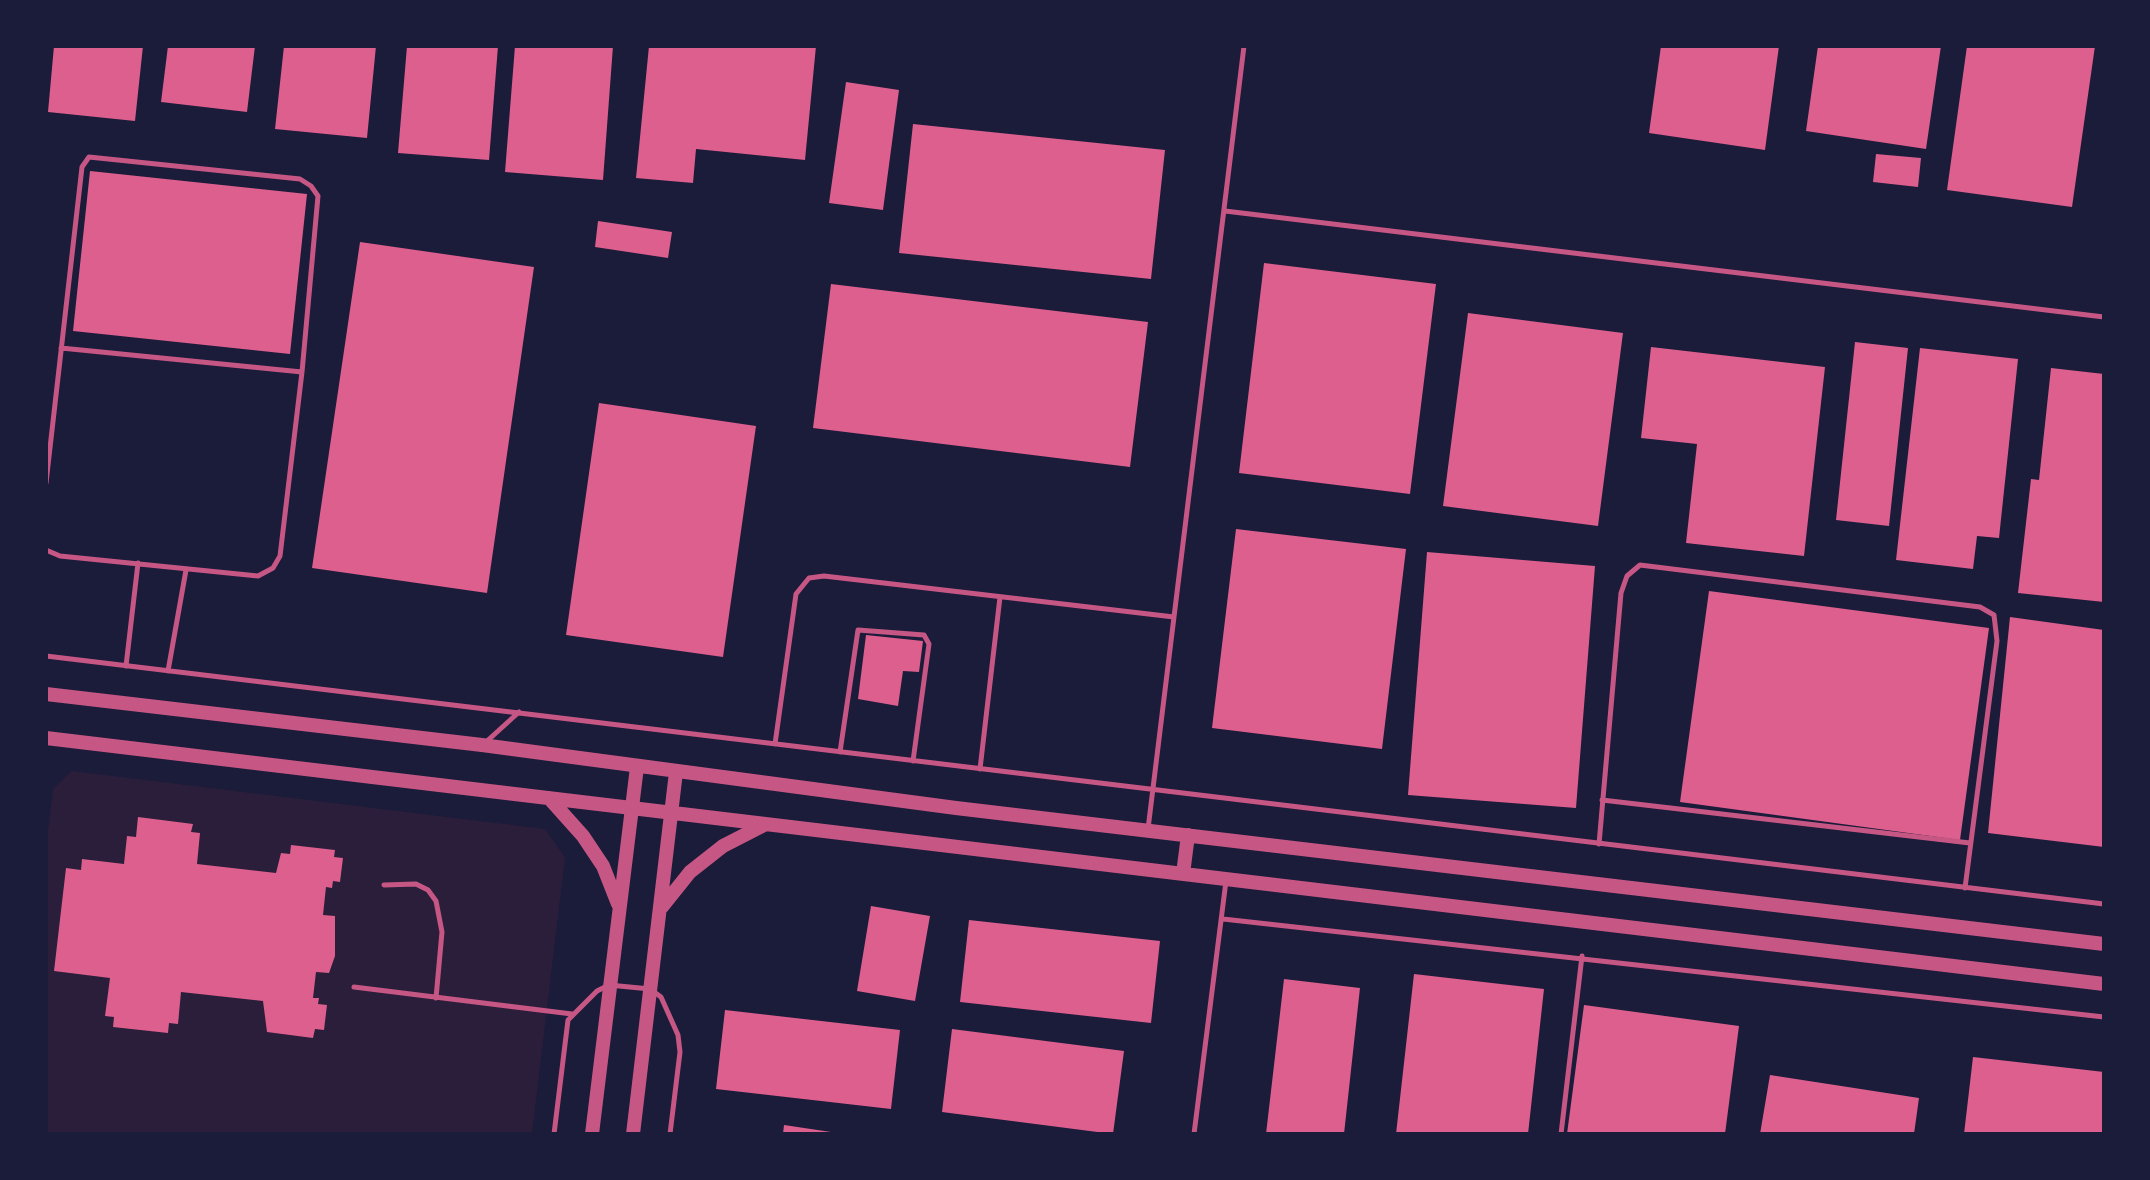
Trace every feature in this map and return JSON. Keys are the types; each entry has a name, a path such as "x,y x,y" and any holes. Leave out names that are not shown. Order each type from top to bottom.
{"street":[{"path":"46,694 2104,944"},
{"path":"46,738 2104,984"},
{"path":"592,1134 637,767"},
{"path":"633,1134 676,772"},
{"path":"549,798 583,836 603,866 619,908"},
{"path":"658,914 668,895 690,872 723,846 762,826"},
{"path":"1183,874 1188,835"}],"lane":[{"path":"1148,830 1244,46"},
{"path":"46,483 82,167 89,157 103,156 300,179 311,186 318,196 302,372 280,556 273,568 258,576 60,556 46,550"},
{"path":"1225,211 2104,317"},
{"path":"61,348 302,372"},
{"path":"126,666 138,563"},
{"path":"1599,844 1621,593 1627,576 1640,565 1980,607 1994,615 1997,641 1965,888"},
{"path":"168,671 186,570"},
{"path":"775,744 796,594 809,578 824,576 1174,617"},
{"path":"980,769 1000,597"},
{"path":"840,752 858,630 924,635 929,644 913,761"},
{"path":"46,656 2104,904"},
{"path":"482,745 519,712"},
{"path":"1602,800 1970,843"},
{"path":"1194,1134 1226,879"},
{"path":"384,885 416,884 428,890 436,901 442,932 436,998"},
{"path":"1223,919 1582,956 2104,1017"},
{"path":"1561,1134 1582,956"},
{"path":"554,1134 566,1027 572,1014 609,985 650,989 661,997 680,1044 670,1134"},
{"path":"354,987 572,1014"}],"shaded area":[{"path":"72,771 545,829 565,857 532,1134 46,1134 46,848 53,789"}],"building":[{"path":"54,46 143,46 135,121 48,112"},
{"path":"168,46 255,46 247,112 161,102"},
{"path":"284,46 376,46 367,138 275,129"},
{"path":"407,46 498,46 489,160 398,153"},
{"path":"515,46 613,46 603,180 505,172"},
{"path":"649,46 816,46 805,160 696,149 693,183 636,178"},
{"path":"1661,46 1779,46 1765,150 1649,133"},
{"path":"1818,46 1941,46 1926,149 1806,131"},
{"path":"1967,46 2095,46 2072,207 1947,190"},
{"path":"846,82 899,90 883,210 829,203"},
{"path":"913,124 1165,150 1151,279 899,253"},
{"path":"1876,154 1921,158 1918,187 1873,182"},
{"path":"90,171 307,194 290,354 73,331"},
{"path":"598,221 672,232 668,258 595,247"},
{"path":"360,242 534,267 487,593 312,568"},
{"path":"1264,263 1436,284 1410,494 1239,473"},
{"path":"831,284 1148,322 1130,467 813,428"},
{"path":"1468,313 1623,333 1598,526 1443,506"},
{"path":"1855,342 1908,348 1889,526 1836,520"},
{"path":"1651,347 1825,367 1804,556 1686,543 1697,444 1641,438"},
{"path":"1920,348 2018,359 1999,538 1977,536 1973,569 1896,560"},
{"path":"2051,368 2104,374 2104,602 2018,593 2031,479 2039,480"},
{"path":"599,403 756,426 723,657 566,635"},
{"path":"1236,529 1406,549 1382,749 1212,728"},
{"path":"1427,552 1595,566 1576,808 1408,795"},
{"path":"1709,591 1989,628 1960,840 1680,802"},
{"path":"2010,617 2104,630 2104,847 1988,833"},
{"path":"866,635 923,641 919,672 903,671 898,706 858,699"},
{"path":"138,817 193,824 191,832 200,833 197,864 276,873 281,853 290,854 291,845 335,850 334,857 343,858 340,882 333,881 332,888 326,887 323,915 335,916 335,956 329,973 316,972 313,998 319,998 318,1004 327,1005 324,1030 315,1029 313,1038 267,1032 263,1001 181,992 178,1024 169,1023 168,1033 113,1027 114,1017 105,1016 110,978 54,971 66,868 81,870 82,859 124,864 127,836 136,837"},
{"path":"871,906 930,916 915,1001 857,991"},
{"path":"969,920 1160,941 1151,1023 960,1002"},
{"path":"1414,974 1544,989 1528,1134 1396,1134"},
{"path":"1284,979 1360,988 1344,1134 1266,1134"},
{"path":"1584,1005 1739,1026 1725,1134 1567,1134"},
{"path":"725,1010 900,1030 891,1109 716,1089"},
{"path":"952,1029 1124,1051 1113,1134 942,1112"},
{"path":"1973,1057 2104,1072 2104,1134 1964,1134"},
{"path":"1770,1075 1919,1098 1914,1134 1760,1134"},
{"path":"784,1125 831,1132 831,1134 783,1134"}]}
